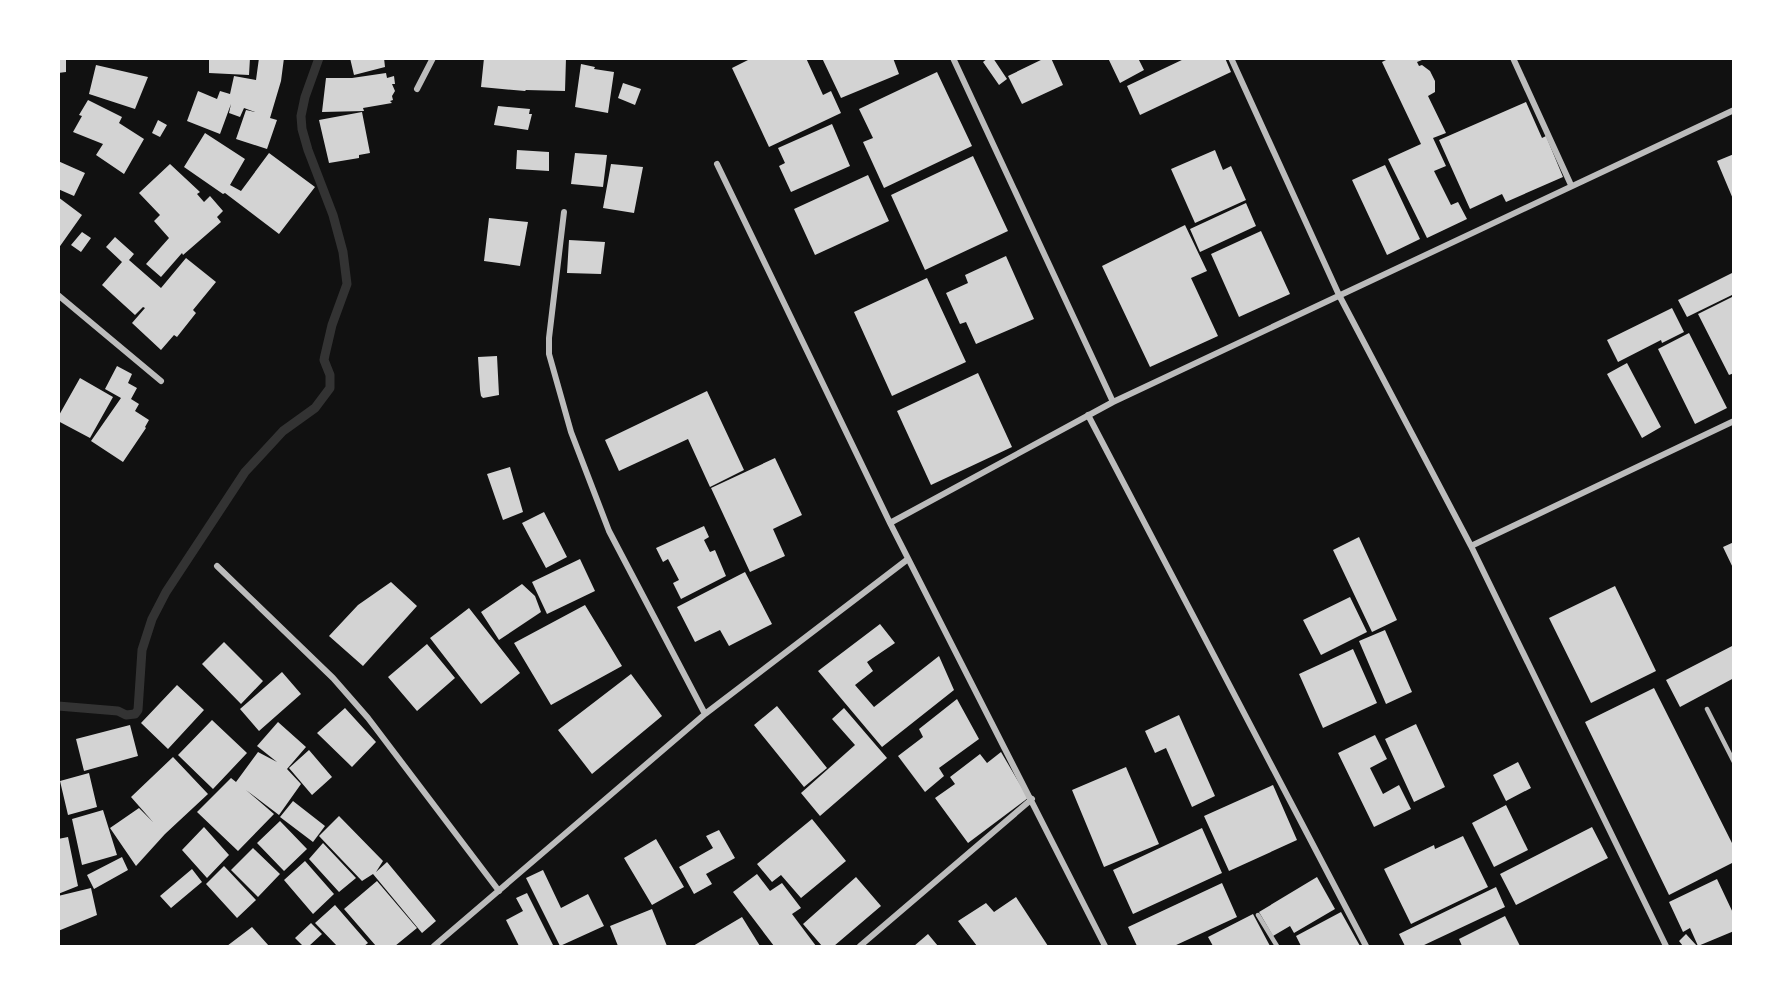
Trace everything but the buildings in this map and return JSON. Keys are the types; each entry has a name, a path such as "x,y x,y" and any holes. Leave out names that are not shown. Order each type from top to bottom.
{"street":[{"path":"417,89 433,58"},
{"path":"953,58 1113,402"},
{"path":"1231,58 1339,295 1471,546 1666,946"},
{"path":"1513,58 1571,185"},
{"path":"890,523 1113,402 1734,110"},
{"path":"717,164 890,523 1105,946"},
{"path":"564,212 549,354 571,432 609,531 705,714"},
{"path":"58,295 161,381"},
{"path":"1088,415 1366,946"},
{"path":"1471,546 1734,421"},
{"path":"434,946 705,714 908,559"},
{"path":"217,566 340,686 368,718 499,891"},
{"path":"860,946 1032,799"}],"lane":[{"path":"1707,708 1734,762"},
{"path":"1258,915 1277,946"}],"waterway":[{"path":"58,706 118,711 126,715 135,714 138,710 142,650 152,619 166,592 245,472 283,431 315,408 330,388 330,375 324,360 332,325 347,284 343,252 333,215 302,129 301,116 305,97 319,58"}]}
